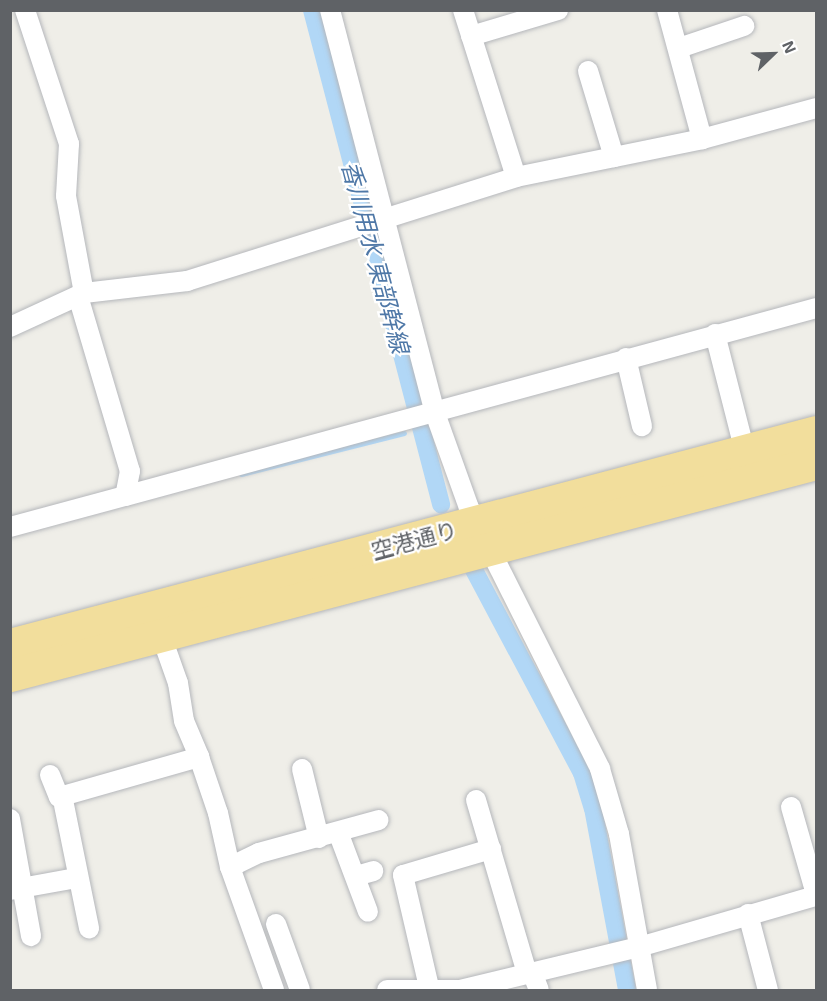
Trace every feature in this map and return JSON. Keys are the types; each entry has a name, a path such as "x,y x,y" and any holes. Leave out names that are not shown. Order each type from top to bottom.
{"highway":[{"name":"空港通り","path":"10,675 161,635 483,537 745,452 816,432"},
{"name":"空港通り","path":"10,645 816,463"}],"street":[{"path":"25,10 69,144 66,196 81,295 130,471 125,496"},
{"path":"330,10 435,413 483,537 600,770 620,834 626,951 647,990"},
{"path":"463,10 516,177"},
{"path":"471,36 558,10"},
{"path":"667,10 702,139"},
{"path":"679,48 744,26"},
{"path":"588,71 614,157"},
{"path":"10,327 81,295 187,281 384,221 516,177 702,139 816,108"},
{"path":"10,527 816,308"},
{"path":"715,335 745,452"},
{"path":"626,359 642,426"},
{"path":"161,635 178,683 184,721 218,813 230,867 274,990"},
{"path":"50,775 58,797 199,757"},
{"path":"302,770 319,838"},
{"path":"476,800 533,979"},
{"path":"64,804 77,878 89,928"},
{"path":"387,990 429,987 460,990 533,979 816,895 791,807"},
{"path":"10,819 17,889 31,936"},
{"path":"230,867 259,853 379,820"},
{"path":"338,832 364,873 368,912"},
{"path":"429,987 403,874 491,849"},
{"path":"17,889 77,878"},
{"path":"748,914 768,990"},
{"path":"276,924 300,990"}],"waterway":[{"name":"香川用水 東部幹線","path":"312,10 441,504"},
{"path":"241,474 404,433"},
{"name":"香川用水 東部幹線","path":"474,570 582,773 593,808 627,990"}]}
